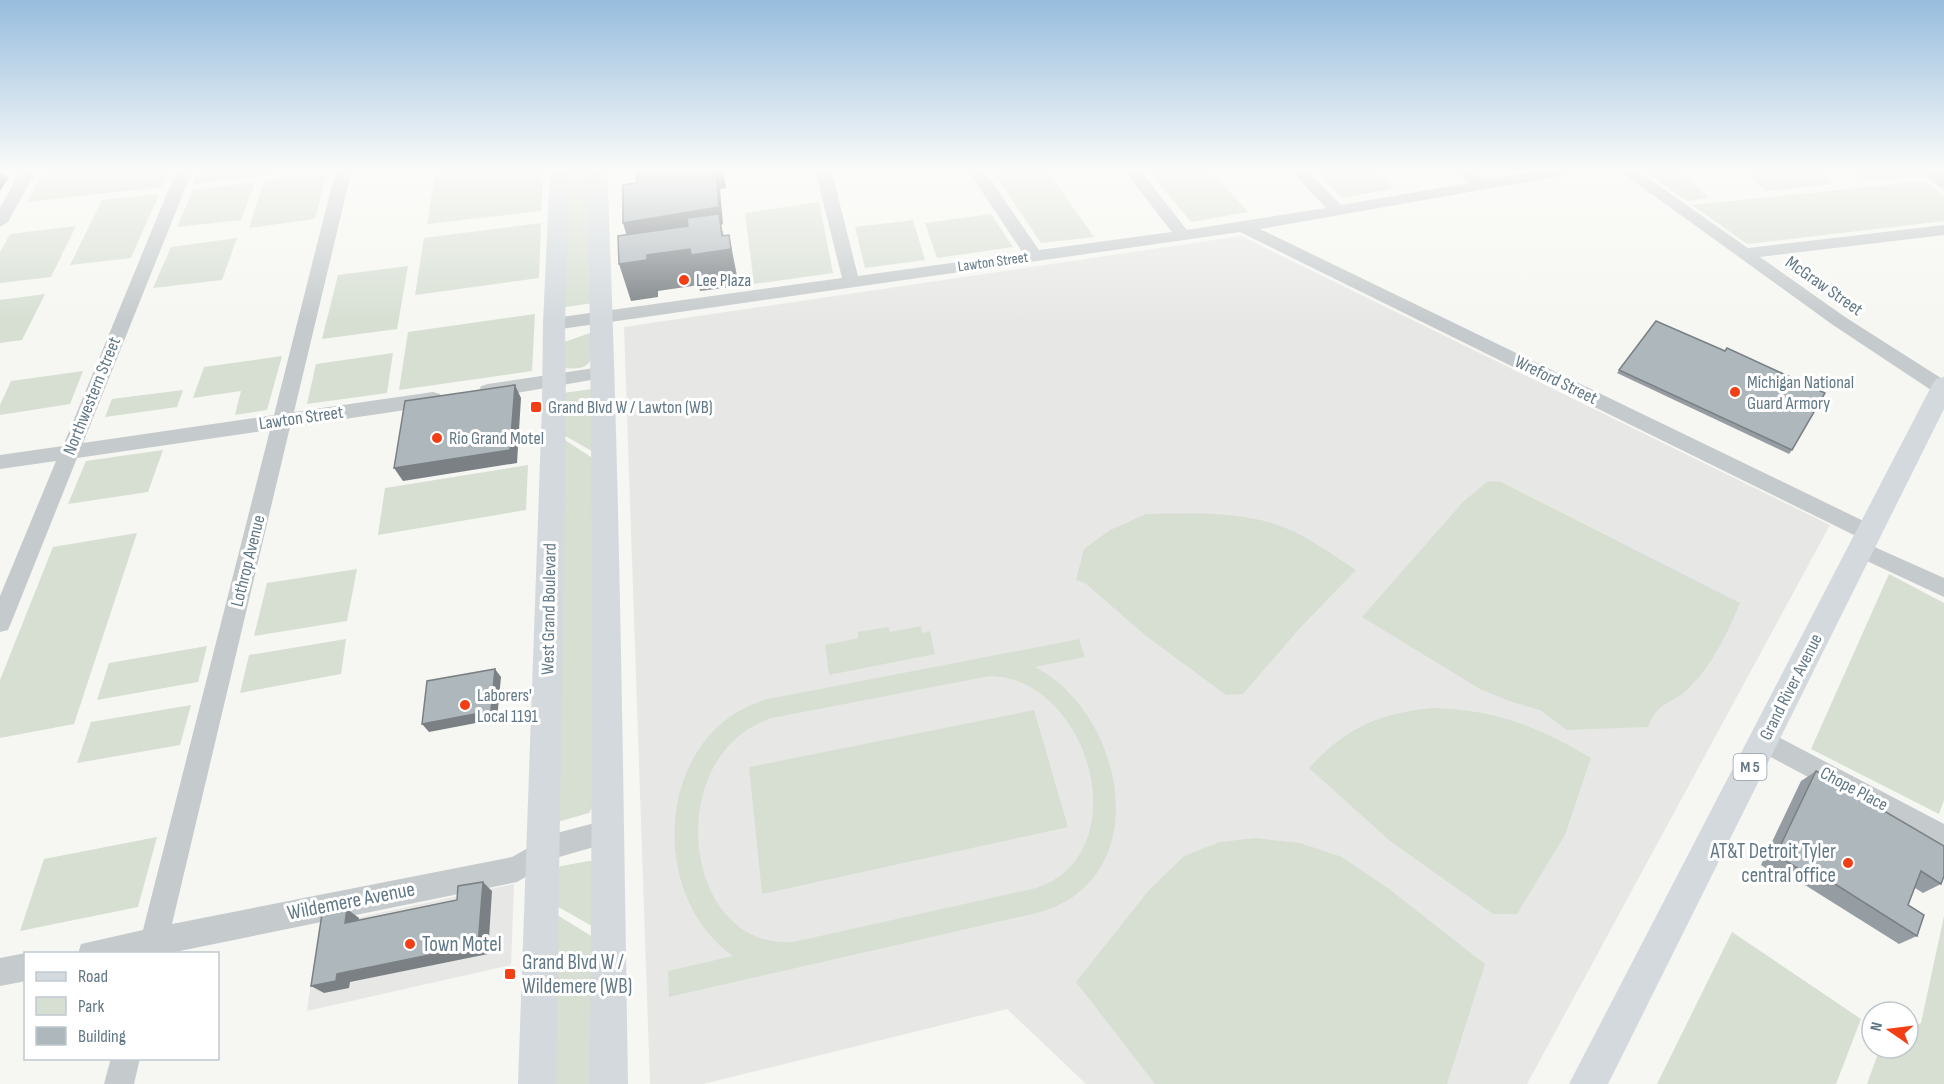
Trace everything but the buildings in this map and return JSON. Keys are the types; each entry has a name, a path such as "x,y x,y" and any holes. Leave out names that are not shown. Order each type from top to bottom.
{"main road":[{"name":"West Grand Boulevard","path":"537,1084 558,220"},
{"path":"599,220 607,668 609,1084"},
{"name":"Grand River Avenue","path":"1588,1084 1944,388"}],"street":[{"name":"Northwestern Street","path":"0,623 164,220"},
{"name":"Lothrop Avenue","path":"153,947 332,220"},
{"path":"836,220 851,282"},
{"path":"1009,220 1034,256"},
{"path":"1171,220 1183,235"},
{"name":"Lawton Street","path":"554,324 1283,220"},
{"name":"McGraw Street","path":"1696,220 1839,321 1944,388"},
{"name":"Wreford Street","path":"1242,227 1865,541 1944,588"},
{"path":"1744,254 1944,230"},
{"path":"469,394 601,373"},
{"name":"Lawton Street","path":"0,462 446,397"},
{"name":"Chope Place","path":"1763,740 1944,838"},
{"name":"Wildemere Avenue","path":"109,952 153,947 517,868 553,846 606,832"},
{"path":"0,972 24,966"},
{"path":"119,1084 126,1060"}],"shaded area":[{"path":"1241,236 1830,525 1527,1084 1086,1084 1007,1009 703,1084 650,1084 624,327"},
{"path":"514,884 511,965 307,1011 319,926"}],"green space":[{"path":"92,220 148,220 131,258 70,265"},
{"path":"180,220 241,220 241,220 177,227"},
{"path":"252,220 311,220 249,228"},
{"path":"428,220 466,220 427,224"},
{"path":"567,220 592,220 593,303 565,307"},
{"path":"746,220 822,220 833,273 754,284"},
{"path":"913,220 925,260 865,268 855,227"},
{"path":"950,220 995,220 1013,247 937,258 925,223"},
{"path":"1025,220 1082,220 1094,237 1041,243"},
{"path":"1713,220 1944,220 1944,221 1747,244"},
{"path":"541,223 539,278 415,295 424,238"},
{"path":"76,226 51,277 0,283 0,252 10,234"},
{"path":"237,238 222,280 153,288 171,247"},
{"path":"408,266 397,329 322,339 338,275"},
{"path":"45,294 22,340 0,343 0,300"},
{"path":"535,314 532,371 399,390 408,332"},
{"path":"593,332 592,354 588,364 576,369 566,368 563,364 564,342"},
{"path":"393,353 387,393 307,404 316,364"},
{"path":"282,356 267,410 235,415 241,391 193,398 204,367"},
{"path":"83,371 70,404 0,415 0,405 11,381"},
{"path":"593,389 595,453 562,434 563,393"},
{"path":"183,390 177,407 105,417 112,399"},
{"path":"562,438 594,459 594,805 589,813 561,821 557,820"},
{"path":"163,450 148,492 68,504 86,461"},
{"path":"528,465 526,510 378,535 385,488"},
{"path":"1488,481 1501,482 1740,603 1725,636 1706,668 1684,693 1657,711 1648,727 1567,730 1540,710 1480,689 1362,617 1463,502"},
{"path":"1146,514 1227,515 1275,524 1307,538 1356,570 1299,629 1243,694 1226,695 1146,636 1085,583 1076,580 1084,549 1110,530"},
{"path":"137,533 74,724 0,738 0,680 53,547"},
{"path":"357,569 347,621 254,636 267,583"},
{"path":"1889,574 1944,603 1944,800 1939,814 1811,749"},
{"path":"921,626 922,633 930,631 935,654 829,675 825,645 858,638 858,632 888,627 890,632"},
{"path":"346,639 341,674 240,693 249,655"},
{"path":"1079,639 1085,657 1035,667 1066,690 1091,721 1108,757 1116,796 1114,833 1101,868 1075,895 1037,913 669,997 668,971 733,956 704,928 685,893 676,855 676,815 685,777 703,743 731,716 768,699","holes":["990,676 1025,684 1054,705 1076,735 1089,770 1093,807 1086,841 1068,869 1036,888 793,942 755,936 727,915 708,884 699,846 700,806 713,769 736,738 772,718"]},
{"path":"207,646 198,682 97,700 109,663"},
{"path":"191,705 180,745 77,763 91,722"},
{"path":"1431,708 1475,712 1514,721 1552,737 1591,758 1565,835 1517,914 1493,914 1390,841 1309,768 1336,743 1364,725 1394,714"},
{"path":"1034,710 1068,827 762,894 749,767"},
{"path":"157,837 138,907 20,931 44,859"},
{"path":"1255,838 1300,843 1342,857 1389,889 1485,964 1447,1084 1155,1084 1076,982 1149,890 1184,856 1220,842"},
{"path":"595,861 599,930 553,904 556,870 561,866"},
{"path":"554,913 596,939 597,1084 551,1084"},
{"path":"1944,916 1944,1084 1867,1084 1876,1060 1920,1060 1921,1023"},
{"path":"1732,932 1860,1018 1836,1084 1657,1084"}],"place":[{"name":"Lee Plaza","path":"684,280"},
{"name":"Michigan National Guard Armory","path":"1735,392"},
{"name":"Grand Blvd W / Lawton (WB)","path":"536,407"},
{"name":"Rio Grand Motel","path":"437,438"},
{"name":"Laborers' Local 1191","path":"465,705"},
{"name":"AT&T Detroit Tyler central office","path":"1848,863"},
{"name":"Town Motel","path":"410,944"},
{"name":"Grand Blvd W / Wildemere (WB)","path":"510,974"}]}
